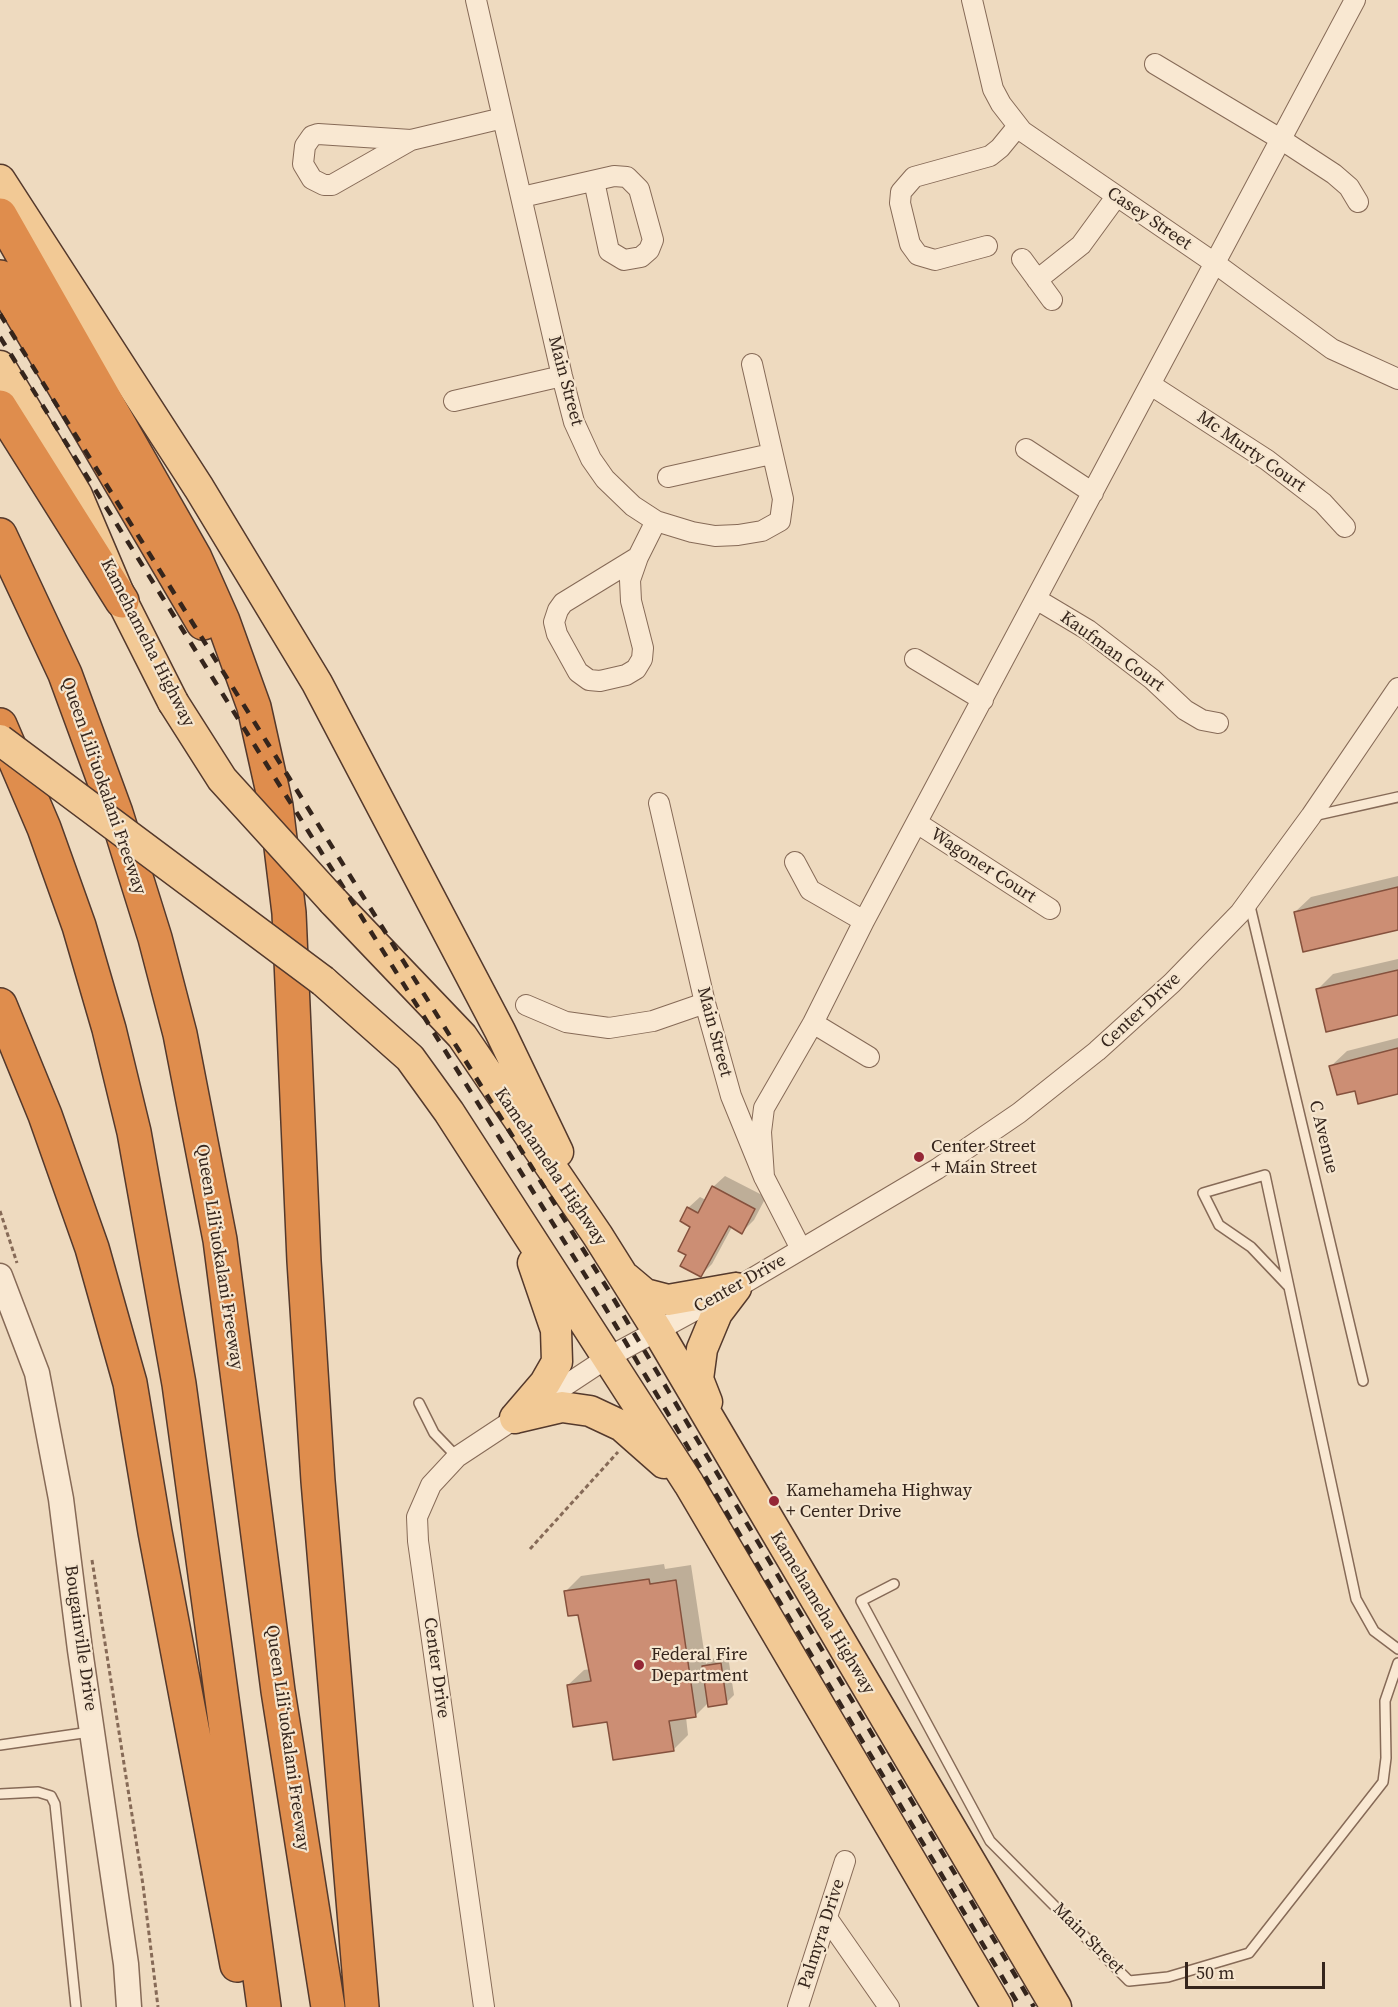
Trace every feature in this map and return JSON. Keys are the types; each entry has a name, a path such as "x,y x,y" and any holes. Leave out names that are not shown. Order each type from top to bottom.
{"highway":[{"path":"0,214 195,558 223,621 254,707 276,806 289,913 304,1261 318,1481 362,2007"},
{"path":"0,277 221,655 246,734 276,806"},
{"path":"0,407 122,601"},
{"name":"Queen Liliʻuokalani Freeway","path":"0,535 65,674 116,813 155,938 180,1034 220,1240 278,1691 328,2007"},
{"path":"0,725 44,828 79,926 109,1029 134,1132 179,1384 264,2007"},
{"path":"0,1005 45,1115 92,1248 130,1383 157,1543 245,2007"},
{"path":"0,1023 45,1115"}],"main road":[{"path":"0,180 199,488 317,683 500,1031 598,1236"},
{"name":"Kamehameha Highway","path":"0,366 77,495 122,601 173,702 222,779 333,901 462,1036 598,1236 657,1330 726,1452 1056,2007"},
{"path":"0,740 101,818 323,981 410,1058 449,1112 689,1484 997,2007"},
{"path":"0,766 101,818"},
{"path":"515,1418 545,1383 557,1362 556,1330 520,1224"},
{"path":"622,1274 645,1294 668,1300 736,1288"},
{"path":"726,1452 698,1379 702,1350 717,1313 736,1288"},
{"path":"515,1418 562,1407 590,1411 622,1426 689,1484"}],"street":[{"name":"Main Street","path":"476,0 561,376 574,422 591,459 605,479 626,499 656,521 715,536 762,531 780,521 783,499 752,364"},
{"name":"Casey Street","path":"972,0 993,89 1018,126 1035,143 1216,264 1332,349 1398,379"},
{"path":"764,1177 761,1132 764,1108 813,1023 864,921 1282,140 1354,0"},
{"path":"1155,64 1334,174 1349,187 1358,202"},
{"path":"411,140 318,134 306,142 303,164 312,179 324,185 333,185 411,140 503,118"},
{"path":"987,246 935,260 918,255 910,244 900,203 901,192 914,177 990,156 1000,148 1018,126"},
{"path":"522,197 594,181"},
{"path":"1037,280 1081,245 1116,197"},
{"path":"1022,259 1052,300"},
{"path":"454,400 561,376"},
{"name":"Mc Murty Court","path":"1151,385 1267,460 1323,503 1345,527"},
{"path":"1026,449 1093,493"},
{"path":"668,477 771,454"},
{"path":"638,557 562,603 556,614 556,634 578,672 589,680 600,681 626,675 636,669 642,659 643,648 631,601 630,580 638,557 656,521"},
{"name":"Kaufman Court","path":"1036,599 1088,630 1152,679 1185,710 1202,720 1218,723"},
{"path":"915,660 983,700"},
{"name":"Center Drive","path":"484,2007 418,1541 417,1517 431,1485 457,1457 607,1358 736,1288 937,1169 1019,1113 1097,1051 1164,991 1249,901 1311,816 1398,688"},
{"name":"Main Street","path":"659,803 705,1003 731,1096 764,1177 801,1249"},
{"name":"Wagoner Court","path":"917,823 1050,909"},
{"path":"795,862 810,890 864,921"},
{"path":"526,1005 566,1022 609,1028 652,1021 705,1003"},
{"path":"813,1023 869,1057"},
{"name":"Bougainville Drive","path":"0,1276 37,1373 61,1499 80,1650 94,1731 126,1964 129,2007"},
{"name":"Palmyra Drive","path":"798,2007 845,1861"},
{"path":"827,1918 889,2007"}],"lane":[{"path":"1311,816 1398,796"},
{"name":"C Avenue","path":"1249,901 1363,1381"},
{"path":"1289,1287 1251,1247 1218,1225 1203,1193 1265,1175 1356,1599 1374,1631 1398,1649"},
{"path":"419,1403 434,1433 457,1457"},
{"name":"Main Street","path":"894,1584 861,1601 990,1841 1129,1981 1168,1977 1249,1953 1383,1782 1386,1758 1385,1701 1398,1663"},
{"path":"0,1744 94,1731"},
{"path":"0,1794 38,1792 51,1796 55,1804 76,2007"}],"path":[{"path":"530,1549 623,1447"}],"building":[{"path":"1398,887 1398,930 1303,952 1294,912"},
{"path":"1398,970 1398,1015 1326,1032 1316,989"},
{"path":"1398,1048 1398,1094 1358,1104 1355,1091 1337,1095 1329,1066"},
{"path":"712,1186 755,1209 742,1234 729,1226 701,1277 680,1266 686,1255 678,1251 690,1227 680,1221 687,1207 698,1213"},
{"name":"Federal Fire Department","path":"649,1579 650,1584 676,1580 696,1717 669,1721 674,1751 613,1760 607,1722 573,1727 567,1685 591,1681 578,1615 568,1616 564,1591"},
{"path":"721,1663 727,1704 708,1707 702,1666"}],"railway":[{"path":"0,314 609,1291 1034,2007"},
{"path":"0,337 600,1299 1020,2007"}],"place":[{"name":"Center Street + Main Street","path":"919,1157"},
{"name":"Kamehameha Highway + Center Drive","path":"774,1501"},
{"name":"Federal Fire Department","path":"639,1665"}]}
